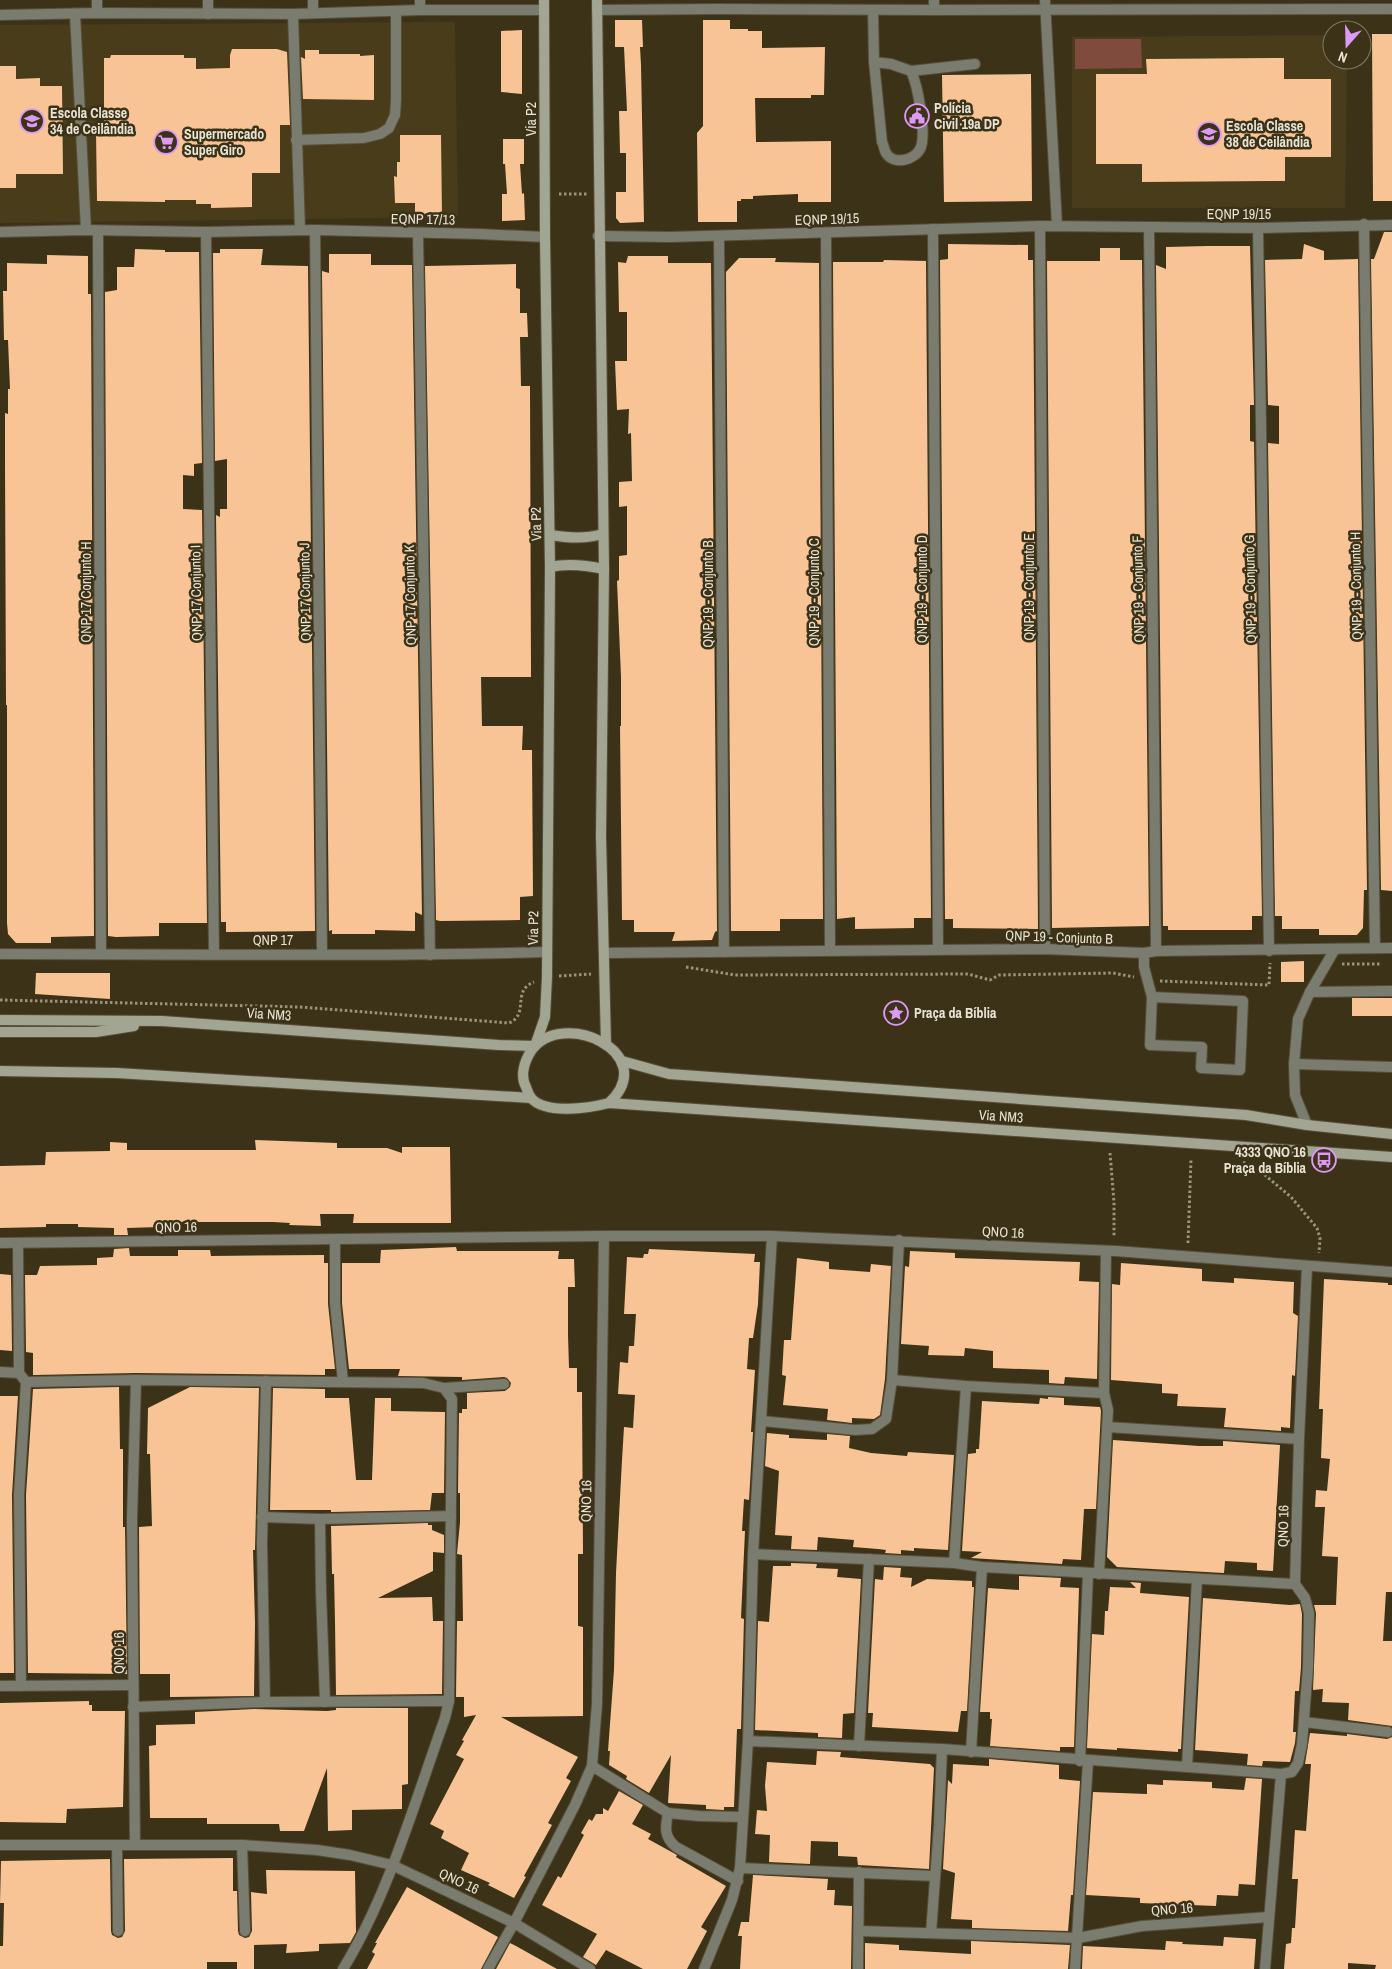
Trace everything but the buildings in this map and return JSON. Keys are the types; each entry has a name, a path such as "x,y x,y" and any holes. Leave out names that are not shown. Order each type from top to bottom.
{"main road":[{"name":"Via P2","path":"535,1046 545,1017 547,977 550,535 545,237 544,5"},
{"path":"597,5 598,236 604,569 601,836 606,1044"},
{"path":"550,535 590,538 603,534"},
{"path":"550,567 569,564 604,569"},
{"name":"Via NM3","path":"0,1020 162,1021 535,1046"},
{"path":"0,1032 96,1032 162,1021"},
{"path":"0,1071 117,1073 353,1086 531,1098 542,1104 562,1108 589,1108 609,1103 616,1096 624,1078 625,1069 622,1061 606,1044 591,1036 570,1033 552,1036 535,1046 528,1055 523,1071 523,1082 531,1098"},
{"name":"Via NM3","path":"622,1061 669,1074 1246,1115 1307,1125 1392,1134"},
{"name":"Via NM3","path":"609,1103 1392,1157"}],"street":[{"path":"97,0 97,13"},
{"path":"208,0 208,14"},
{"path":"313,0 313,12"},
{"path":"0,15 97,13 293,14 313,12 396,12 420,5 544,5"},
{"path":"597,5 825,5 873,10 934,5 1367,5 1392,9"},
{"path":"1045,5 1056,226"},
{"path":"873,10 874,62 882,142 887,154 900,161 909,159 917,153 921,146 921,113 915,80 911,71"},
{"path":"296,140 364,138 380,134 389,128 395,115 396,100 396,12"},
{"path":"75,14 86,230"},
{"path":"293,14 300,230"},
{"path":"874,62 891,64 911,71 975,64"},
{"name":"QNP 19 - Conjunto H","path":"1364,224 1375,948"},
{"name":"EQNP 19/15","path":"598,236 719,236 1040,226 1258,228 1392,224"},
{"name":"QNP 19 - Conjunto E","path":"1040,226 1045,949"},
{"name":"QNP 19 - Conjunto F","path":"1149,227 1156,951"},
{"name":"QNP 19 - Conjunto G","path":"1258,228 1269,950"},
{"name":"QNP 19 - Conjunto D","path":"933,229 938,949"},
{"name":"QNP 17 Conjunto H","path":"98,230 101,954"},
{"name":"EQNP 17/13","path":"0,232 315,230 545,237"},
{"name":"QNP 17 Conjunto J","path":"315,230 322,954"},
{"name":"QNP 17 Conjunto I","path":"206,232 214,954"},
{"name":"QNP 17 Conjunto K","path":"418,233 430,955"},
{"name":"QNP 19 - Conjunto C","path":"826,233 830,950"},
{"name":"QNP 19 - Conjunto B","path":"719,236 724,952"},
{"name":"QNP 19 - Conjunto B","path":"604,953 1045,949 1144,953 1156,951 1392,948"},
{"path":"1307,1125 1295,1094 1294,1064 1298,1019 1310,992 1335,949"},
{"name":"QNP 17","path":"0,954 430,955 546,952"},
{"path":"1144,953 1147,980 1152,998 1150,1045 1202,1047 1201,1068 1240,1070 1243,1002 1152,998"},
{"path":"1310,992 1392,991"},
{"path":"1294,1064 1392,1067"},
{"name":"QNO 16","path":"0,1243 604,1236 772,1236 899,1240 1111,1251 1392,1272"},
{"name":"QNO 16","path":"488,1969 575,1805 592,1766 597,1704 604,1236"},
{"path":"704,1969 738,1881 740,1868 748,1741 754,1554 772,1236"},
{"path":"335,1240 335,1303 342,1382"},
{"path":"761,1421 855,1430 872,1429 886,1419 892,1380 899,1240"},
{"path":"18,1243 19,1372 26,1382 19,1495 21,1686"},
{"path":"1099,1574 1108,1427 1108,1410 1104,1393 1111,1251"},
{"name":"QNO 16","path":"1295,1584 1307,1266"},
{"path":"0,1372 19,1372"},
{"path":"26,1382 136,1380 423,1383 444,1388 504,1384"},
{"name":"QNO 16","path":"135,1845 132,1519 136,1380"},
{"path":"892,1380 1104,1393"},
{"path":"265,1702 262,1517 266,1381"},
{"path":"954,1563 966,1386"},
{"path":"343,1969 364,1933 392,1865 445,1718 449,1701 452,1399 444,1388"},
{"path":"1108,1427 1299,1439"},
{"path":"262,1517 320,1519 451,1516"},
{"path":"320,1519 325,1702"},
{"path":"748,1741 942,1749 1084,1761 1281,1774 1292,1772 1298,1763 1304,1722 1308,1667 1309,1613 1305,1598 1295,1584 1088,1574 982,1567 954,1563 754,1554"},
{"path":"859,1746 869,1560"},
{"path":"971,1752 982,1567"},
{"path":"1076,1969 1084,1761 1088,1574"},
{"path":"1187,1767 1197,1579"},
{"name":"QNO 16","path":"0,1686 133,1685"},
{"path":"133,1707 265,1702 449,1701"},
{"path":"1304,1722 1388,1732"},
{"path":"931,1933 940,1825 942,1749"},
{"path":"592,1766 668,1813 743,1817"},
{"path":"1265,1969 1281,1774"},
{"path":"668,1813 665,1827 668,1840 676,1847 738,1881"},
{"name":"QNO 16","path":"0,1845 242,1845 317,1850 392,1865 514,1923 590,1969"},
{"path":"117,1845 118,1931"},
{"path":"242,1845 245,1931"},
{"path":"740,1868 935,1876"},
{"path":"858,1969 859,1872"},
{"name":"QNO 16","path":"859,1931 1078,1938 1142,1926 1269,1916"}],"path":[{"path":"545,194 598,194"},
{"path":"678,966 736,975 968,974 990,980 999,975 1113,973 1147,980 1269,985 1270,961 1279,961"},
{"path":"1327,964 1382,964"},
{"path":"0,1000 300,1007 509,1022 517,1018 521,993 532,983 547,977 604,973"},
{"path":"1110,1153 1114,1202 1111,1251"},
{"path":"1188,1257 1191,1159"},
{"path":"1243,1162 1260,1171 1292,1197 1317,1228 1320,1238 1319,1267"}],"shaded area":[{"path":"455,22 458,217 0,223 0,25"},
{"name":"Escola Classe 38 de Ceilândia","path":"1322,35 1322,70 1347,70 1345,208 1072,208 1072,37"},
{"path":"1075,39 1141,39 1142,68 1075,69"}],"place":[{"name":"Polícia Civil 19a DP","path":"917,116"},
{"name":"Escola Classe 34 de Ceilândia","path":"32,121"},
{"name":"Escola Classe 38 de Ceilândia","path":"1209,134"},
{"name":"Supermercado Super Giro","path":"166,142"},
{"name":"Praça da Bíblia","path":"896,1013"},
{"name":"4333 QNO 16 Praça da Bíblia","path":"1324,1160"}]}
